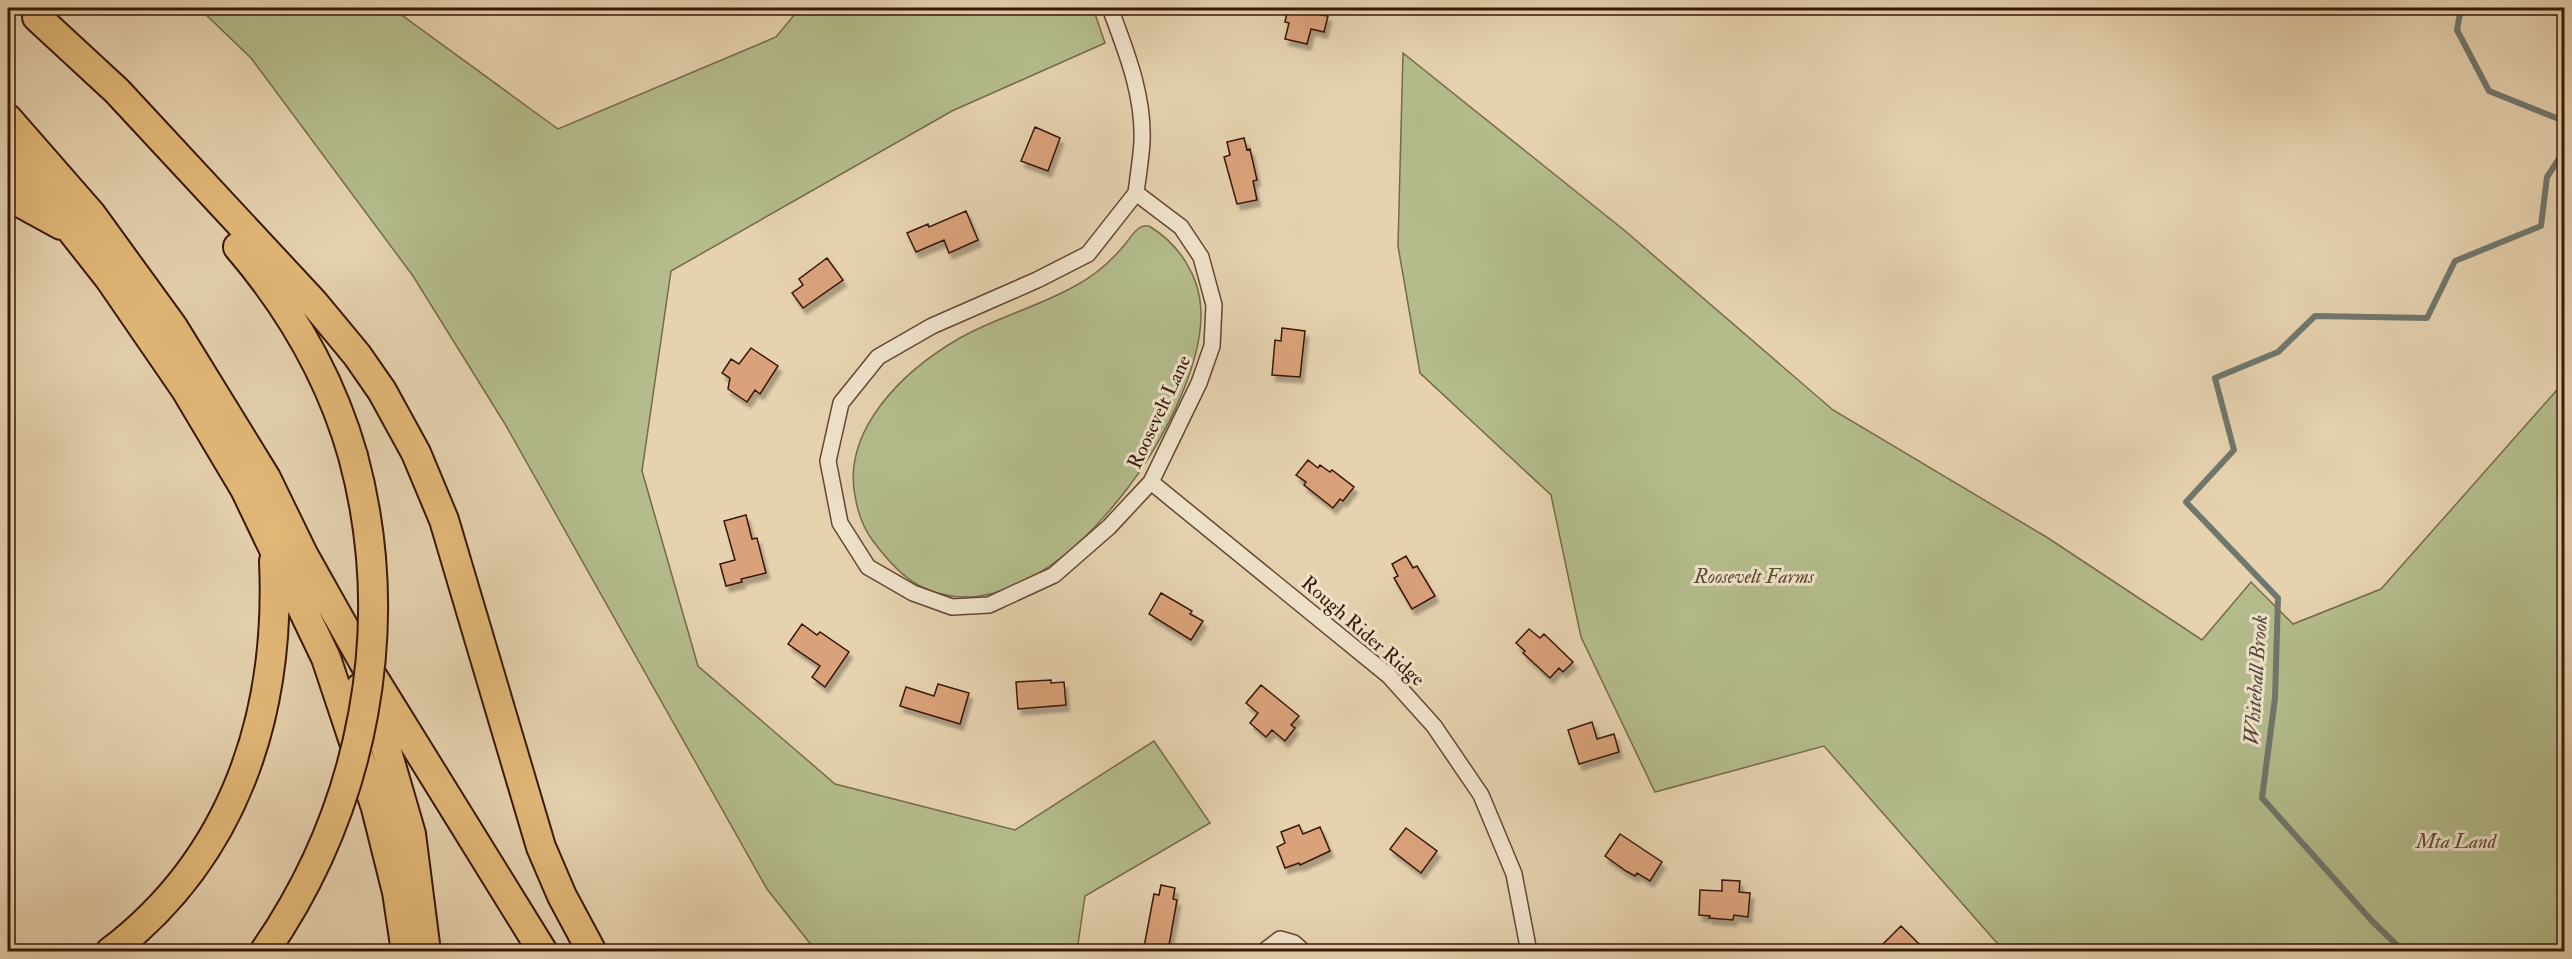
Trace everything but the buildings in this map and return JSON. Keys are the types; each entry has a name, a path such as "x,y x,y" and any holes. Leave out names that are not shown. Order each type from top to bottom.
{"highway":[{"path":"33,12 103,97 240,249 280,300 299,328 323,373 353,456 367,518 373,571 374,628 364,713 349,776 327,838 301,892 264,951"},
{"path":"33,12 117,92 306,294 357,355 391,406 416,453 451,541 541,846 562,896 592,951"},
{"path":"8,119 91,213 173,327 266,478 303,554 386,700 543,951"},
{"path":"8,155 34,183 109,278 186,390 245,489 326,658 376,808 397,892 406,951"},
{"path":"8,196 75,234"},
{"path":"110,951 144,922 190,872 217,831 240,786 257,736 268,684 275,602 273,547"},
{"path":"303,554 322,607 372,713 396,777 411,834 426,951"}],"street":[{"path":"1110,8 1128,57 1140,103 1142,142 1136,193"},
{"name":"Roosevelt Lane","path":"1136,193 1181,227 1201,257 1214,305 1212,346 1199,383 1151,482 1108,527 1054,575 989,605 952,607 913,593 868,567 840,523 828,461 841,403 878,357 932,326 1038,280 1088,254 1136,193"},
{"name":"Rough Rider Ridge","path":"1151,482 1389,676 1434,726 1481,795 1514,874 1529,951"},
{"path":"1263,951 1280,939 1294,943 1304,951"}],"green space":[{"path":"199,8 392,8 558,129 776,37 800,8 1093,8 1105,43 952,111 671,271 642,471 698,666 835,784 1015,830 1154,741 1210,823 1085,896 1077,951 816,951 767,889 505,424 413,276 251,58"},
{"name":"Roosevelt Farms","path":"1403,53 1624,230 1833,410 2048,538 2202,640 2251,582 2293,624 2381,589 2564,382 2564,951 2004,951 1824,746 1655,792 1581,637 1551,495 1420,373 1398,246"},
{"path":"1149,226 1170,242 1186,262 1197,285 1201,311 1195,356 1176,408 1146,462 1108,513 1064,555 1016,585 968,597 920,586 913,582 894,566 873,541 862,522 856,501 853,475 857,450 867,427 881,405 898,385 939,351 988,324 1047,300 1081,282 1111,260 1136,230"}],"waterway":[{"name":"Whitehall Brook","path":"2461,8 2457,30 2489,91 2564,121"},
{"name":"Whitehall Brook","path":"2404,952 2372,921 2262,798 2275,698 2278,598 2186,502 2234,450 2215,378 2278,352 2315,316 2427,318 2455,261 2541,226 2547,177 2564,151"}],"park label":[{"name":"Mta Land","path":"2456,841"}]}
